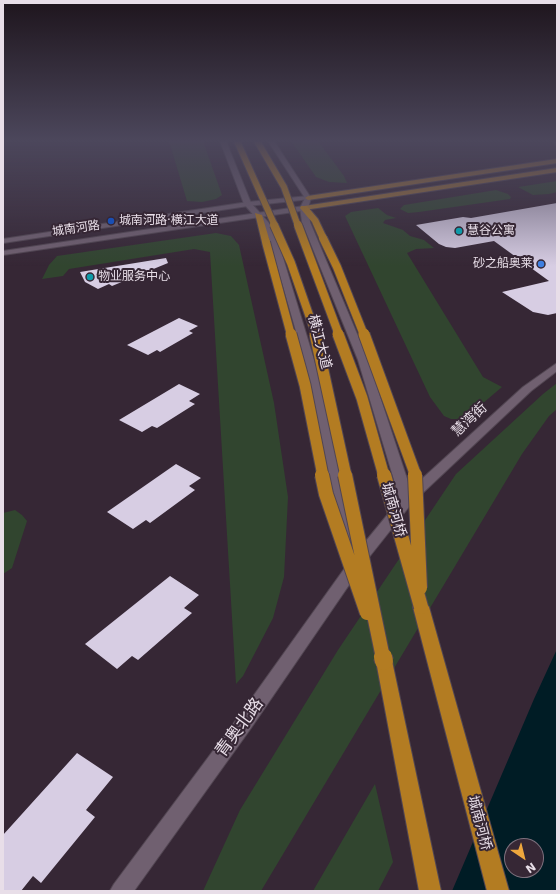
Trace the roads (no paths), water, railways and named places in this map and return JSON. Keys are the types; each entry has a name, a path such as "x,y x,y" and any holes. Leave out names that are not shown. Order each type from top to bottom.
{"highway":[{"path":"255,183 291,263 318,342 430,891"},
{"name":"城南河桥","path":"281,183 362,398 421,607 498,891"},
{"path":"304,208 315,221 337,267 380,375 416,477 421,607"},
{"path":"258,215 305,385 326,494 384,661"}],"main road":[{"name":"城南河路","path":"308,198 408,183"},
{"name":"城南河路","path":"304,208 472,183"}],"street":[{"name":"横江大道","path":"240,183 248,204 266,225 274,241 297,314 313,373 326,437 357,562"},
{"path":"298,183 308,198 304,208 306,222 363,360 407,500"},
{"name":"城南河路","path":"3,241 248,204 308,198"},
{"name":"城南河路","path":"3,252 304,208"},
{"name":"慧湾街","path":"357,562 407,500 527,389 557,366"},
{"name":"青奥北路","path":"121,891 240,728 357,562"}],"water":[{"path":"557,649 557,891 452,891 534,699"}],"place":[{"name":"城南河路·横江大道","path":"111,221"},
{"name":"慧谷公寓","path":"459,231"},
{"name":"砂之船奥莱","path":"541,264"},
{"name":"物业服务中心","path":"90,277"}]}
